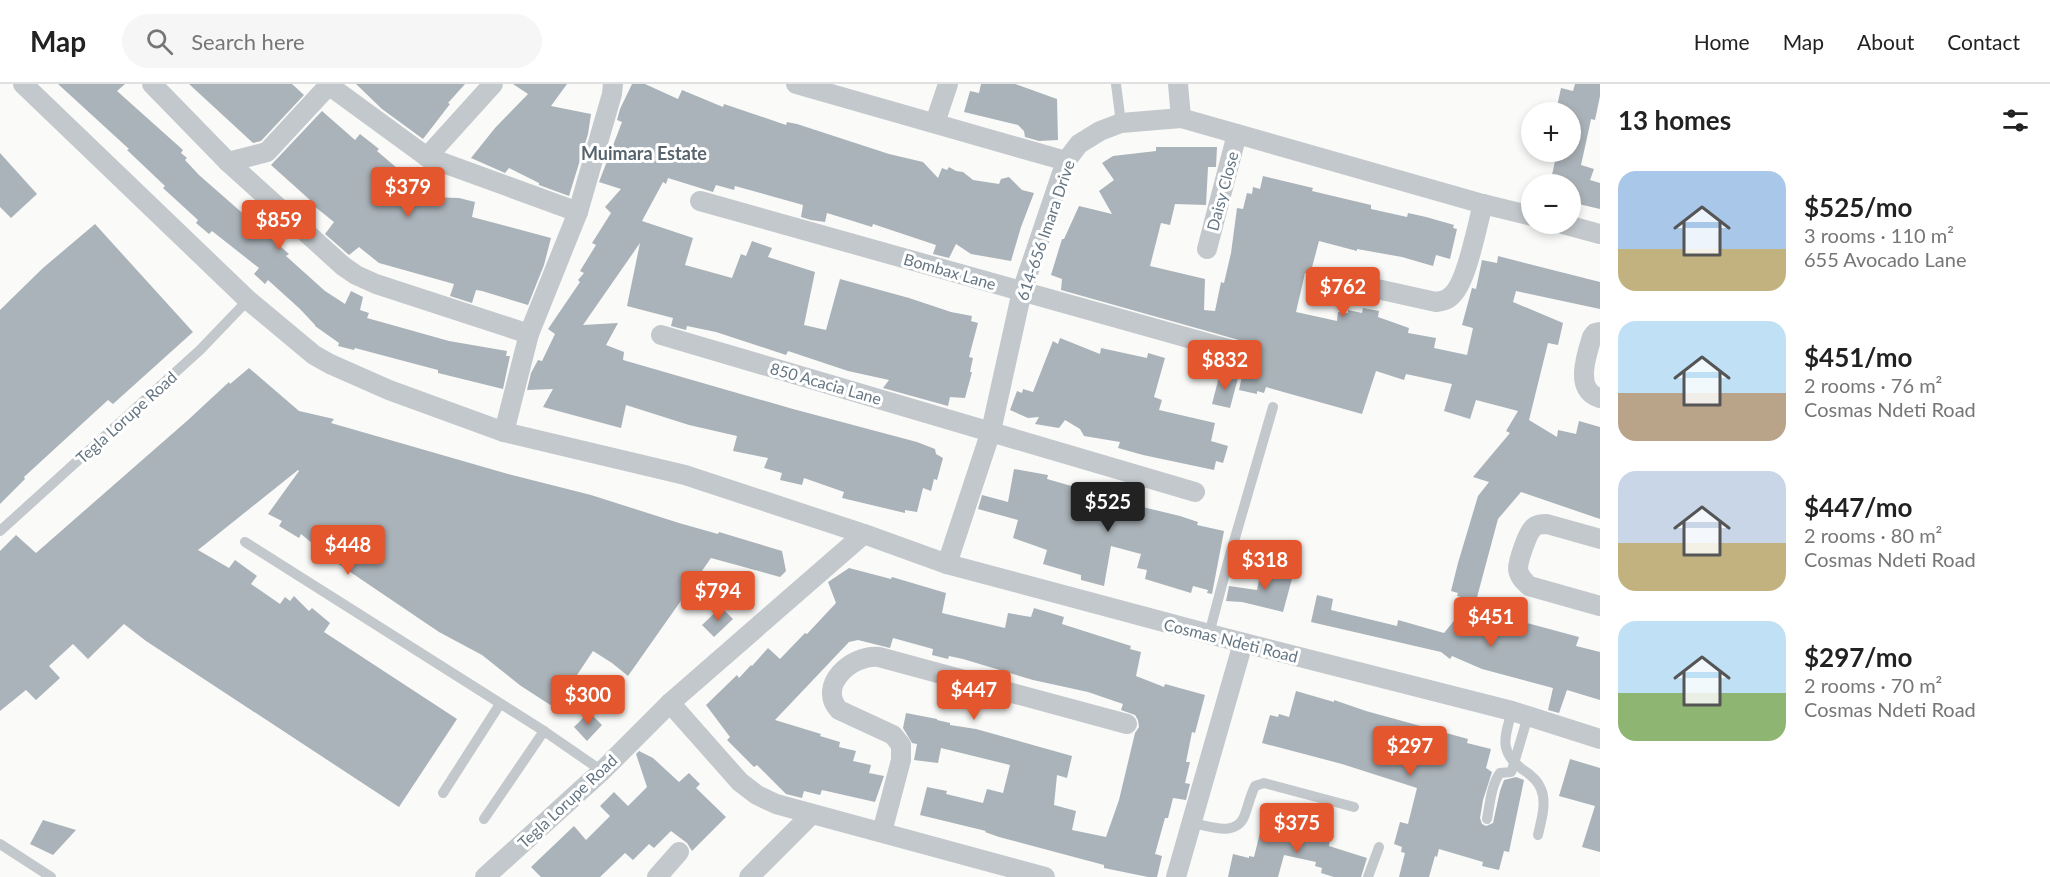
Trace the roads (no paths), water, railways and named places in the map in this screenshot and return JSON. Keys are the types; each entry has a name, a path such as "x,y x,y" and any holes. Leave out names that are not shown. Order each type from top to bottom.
{"street":[{"name":"Cosmas Ndeti Road","path":"22,84 248,300 314,355 389,390 504,432 686,475 947,564 1520,714 1600,739"},
{"path":"152,84 228,162 343,266 356,275 376,284 529,334"},
{"path":"427,157 494,84"},
{"path":"504,432 529,334 578,212 613,84"},
{"path":"796,84 1066,160"},
{"path":"935,123 948,84"},
{"path":"1178,84 1181,118"},
{"path":"228,162 267,152 328,85 427,157 578,212"},
{"name":"614-656 Imara Drive","path":"947,564 990,431 1022,291 1066,160 1079,144 1100,131 1121,123 1181,118 1521,213"},
{"name":"Daisy Close","path":"1207,249 1237,134"},
{"name":"Bombax Lane","path":"700,201 1235,351"},
{"path":"1341,281 1436,302 1446,300 1458,288 1463,276 1483,204"},
{"path":"1581,229 1600,234"},
{"path":"1600,332 1595,333 1592,337 1583,381 1588,392 1600,398"},
{"name":"850 Acacia Lane","path":"661,335 1195,492"},
{"path":"1600,539 1547,524 1538,525 1527,538 1518,568 1524,582 1537,588 1600,606"},
{"name":"Tegla Lorupe Road","path":"492,875 670,703 864,534"},
{"path":"1176,877 1243,643"},
{"path":"882,832 901,760 901,745 893,735 839,710 833,703 832,695 839,676 846,666 855,660 863,657 879,657 1127,724"},
{"path":"670,703 740,782 757,795 776,804 1045,877"},
{"path":"749,877 812,814"},
{"path":"657,877 679,852"}],"lane":[{"path":"1116,84 1121,123"},
{"name":"Tegla Lorupe Road","path":"0,531 200,350 248,300"},
{"path":"1209,634 1273,406"},
{"path":"245,542 544,731 602,771"},
{"path":"442,793 500,704"},
{"path":"1520,714 1504,739 1507,752 1532,776 1541,789 1544,805 1538,835"},
{"path":"1487,819 1491,795 1498,774 1510,772 1515,762 1520,714"},
{"path":"484,819 544,731"},
{"path":"1192,823 1232,829 1239,825 1244,816 1255,786 1264,783 1354,807"},
{"path":"0,844 51,877"},
{"path":"1368,877 1379,847"}],"district":[{"name":"Muimara Estate","path":"644,153"}]}
